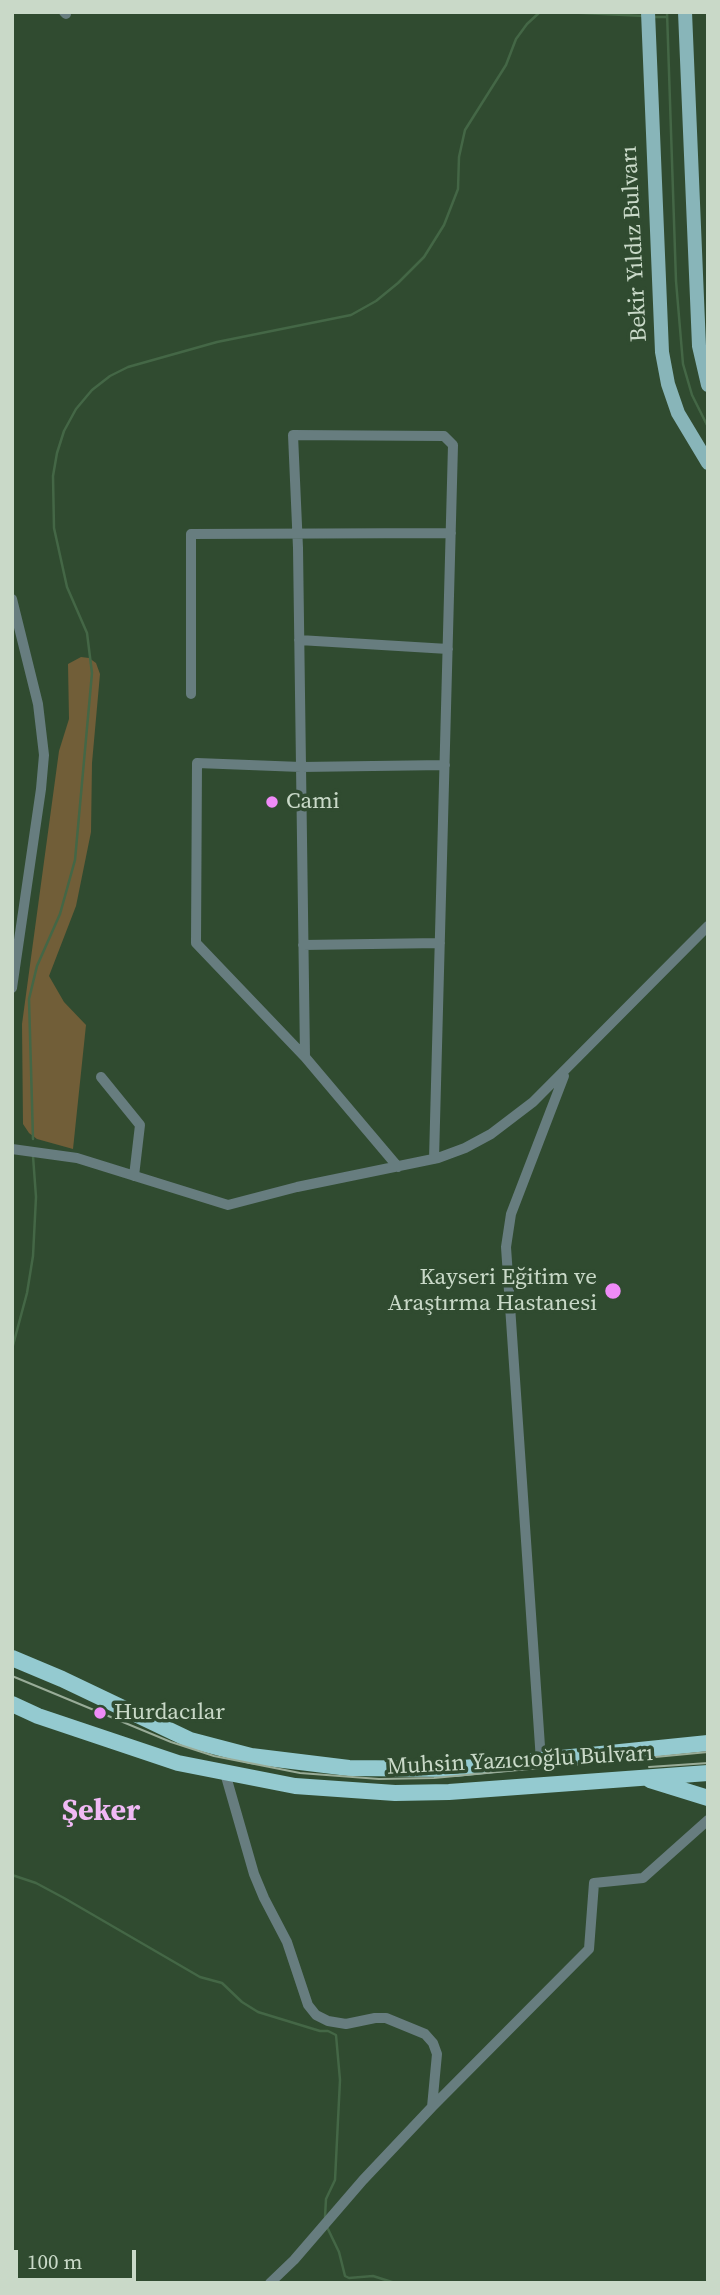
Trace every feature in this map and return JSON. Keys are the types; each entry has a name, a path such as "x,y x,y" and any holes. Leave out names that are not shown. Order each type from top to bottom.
{"highway":[{"name":"Muhsin Yazıcıoğlu Bulvarı","path":"12,1658 62,1678 190,1740 251,1756 349,1769 454,1769 708,1743"},
{"name":"Muhsin Yazıcıoğlu Bulvarı","path":"12,1704 38,1716 177,1763 295,1786 394,1793 449,1792 637,1776 708,1773"},
{"path":"637,1776 708,1798"}],"main road":[{"path":"685,12 699,346 708,385"},
{"name":"Bekir Yıldız Bulvarı","path":"648,17 662,352 668,384 678,413 708,463"}],"street":[{"path":"305,1057 297,532 293,435 441,435 453,445 434,1160"},
{"path":"191,694 191,534 451,533"},
{"path":"12,599 38,705 44,755 12,988"},
{"path":"299,640 448,649"},
{"path":"398,1167 305,1057 196,943 197,763 301,766 444,765"},
{"path":"12,1149 77,1158 228,1205 297,1187 434,1160 465,1148 498,1130 533,1102 708,926"},
{"path":"303,945 440,943"},
{"path":"541,1761 506,1247 511,1214 566,1070"},
{"path":"101,1077 140,1125 134,1176"},
{"path":"225,1773 254,1874 287,1942 308,2005 316,2015 328,2021 352,2023 386,2018 425,2034 433,2043 438,2059 432,2106"},
{"path":"270,2283 294,2260 432,2106 589,1949 594,1883 643,1878 708,1821"}],"shaded area":[{"path":"81,657 96,663 100,674 92,763 91,832 76,906 49,976 64,1002 86,1025 73,1149 37,1139 23,1124 22,1024 59,751 69,719 68,664"}],"waterway":[{"path":"33,1139 29,999 37,966 60,914 75,860 92,673 87,633 67,587 54,528 53,476 64,431 76,409 92,390 110,376 128,367 217,342 351,315 376,301 398,283 424,257 444,225 458,189 459,157 465,130 506,65 516,39 540,12"},
{"path":"563,12 644,16"},
{"path":"667,12 676,281 683,364 692,395 708,427"},
{"path":"654,17 667,17"},
{"path":"12,1349 27,1293 33,1256 36,1197 33,1156"},
{"path":"12,1875 36,1883 64,1898 200,1977 222,1983 242,2002 258,2012 336,2035 340,2080 335,2180 326,2199 325,2217"},
{"path":"327,2227 339,2252 345,2276 373,2276 395,2283"}],"tram line":[{"path":"12,1676 171,1742 214,1756 300,1773 379,1779 434,1778 708,1752"},
{"path":"649,1767 708,1763"}],"place":[{"name":"Cami","path":"272,802"},
{"name":"Kayseri Eğitim ve Araştırma Hastanesi","path":"613,1291"},
{"name":"Hurdacılar","path":"100,1713"}],"district":[{"name":"Şeker","path":"101,1812"}]}
